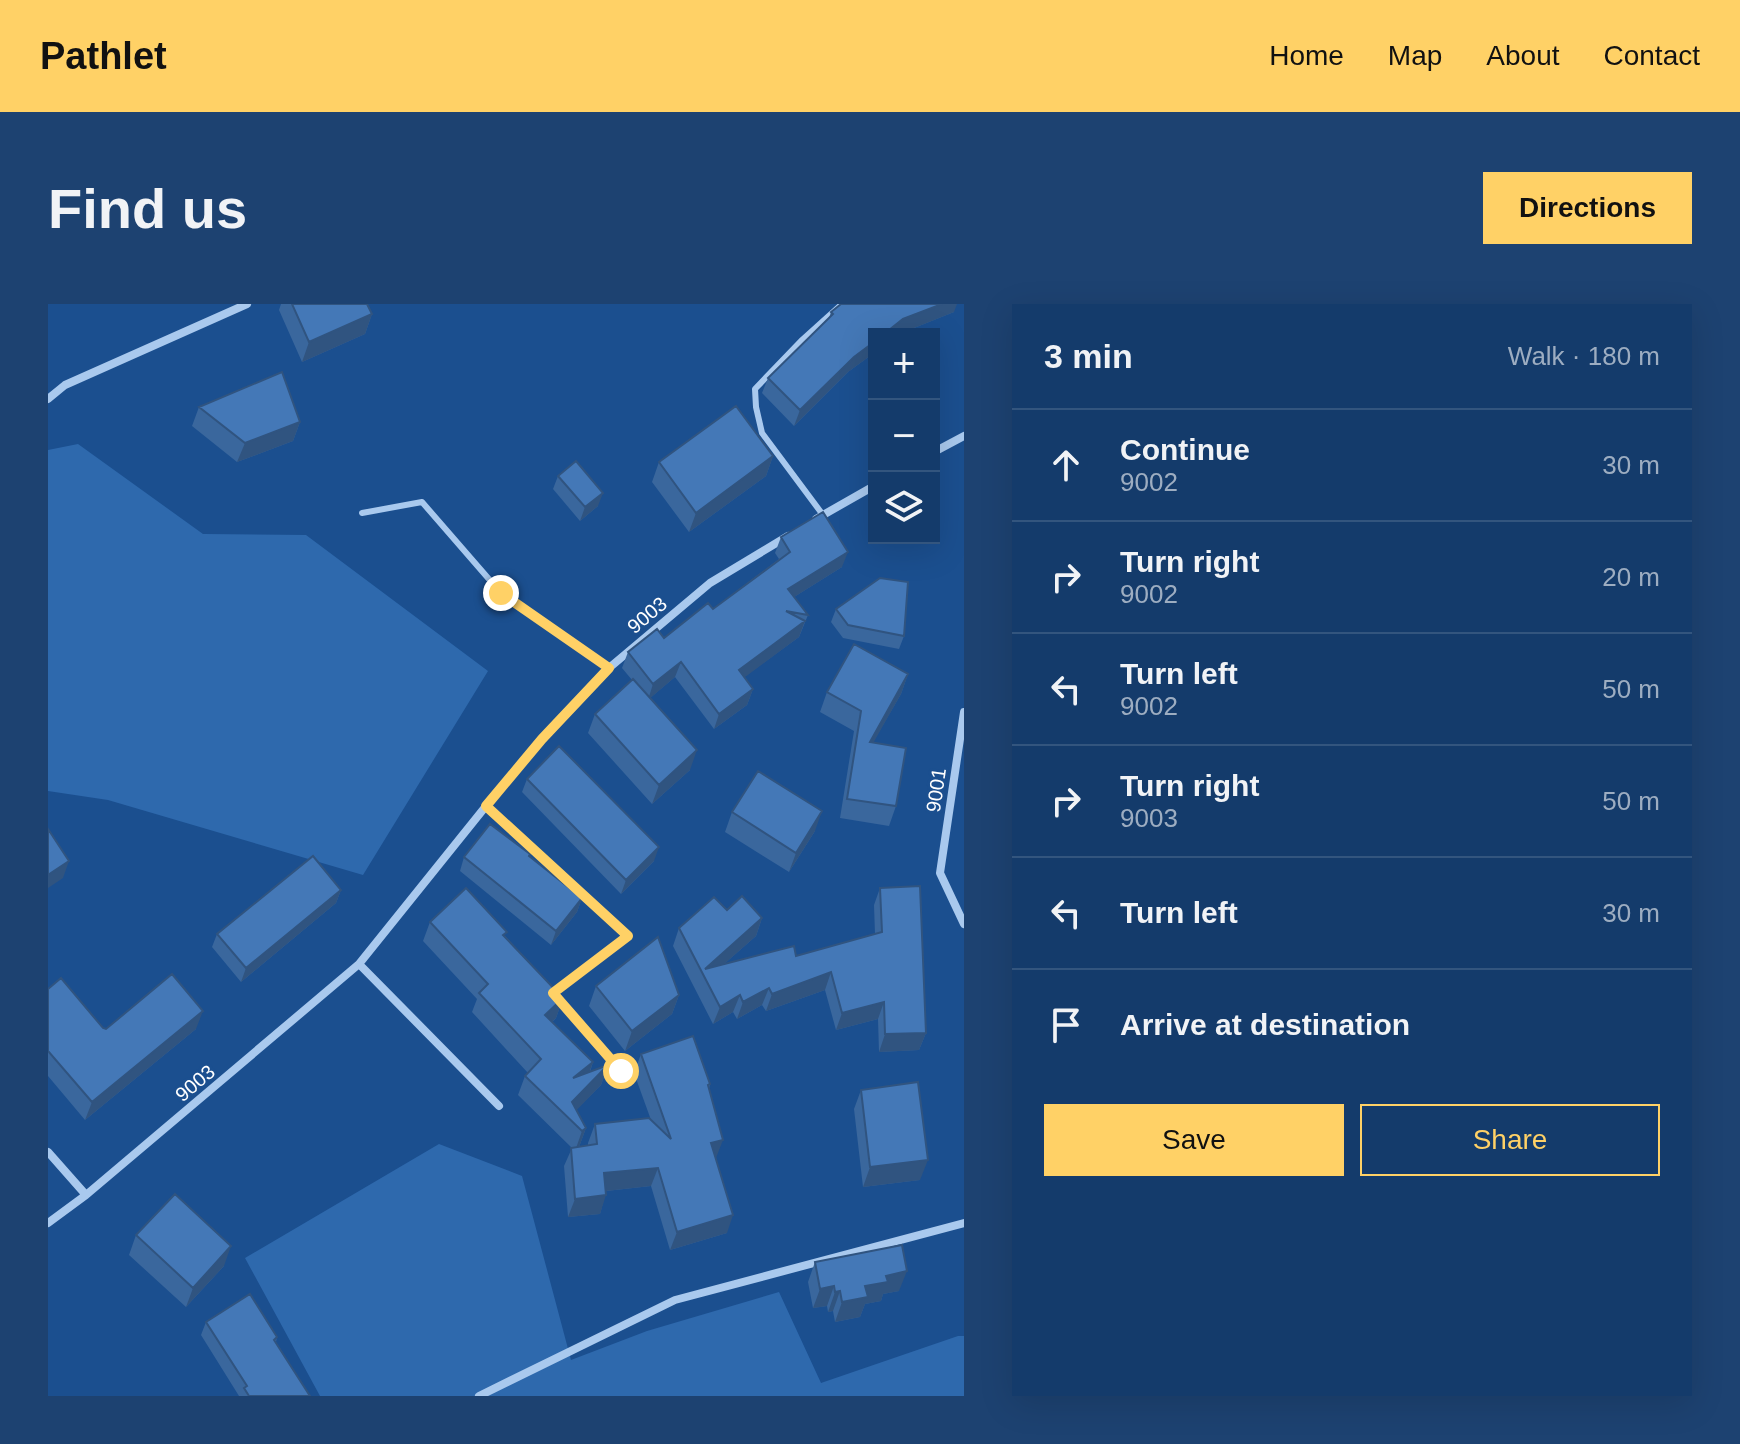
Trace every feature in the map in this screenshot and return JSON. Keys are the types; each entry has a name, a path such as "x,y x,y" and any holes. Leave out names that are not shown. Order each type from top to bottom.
{"street":[{"path":"48,399 65,385 247,304"},
{"path":"940,449 964,436"},
{"path":"811,522 868,489"},
{"name":"9003","path":"48,1223 86,1195 359,964 542,739 609,668 710,583 798,530"},
{"name":"9001","path":"964,712 940,873 964,924"},
{"path":"486,806 628,936 553,993 621,1071"},
{"path":"359,964 499,1106"},
{"path":"48,1152 86,1195"},
{"path":"479,1396 675,1300 964,1223"}],"lane":[{"path":"823,515 762,433 755,389 842,304"},
{"path":"362,513 422,502 501,593 609,668"}],"shaded area":[{"path":"78,444 203,534 306,535 488,671 363,875 108,800 48,791 48,450"},
{"path":"439,1144 522,1176 571,1360 647,1331 779,1292 821,1383 964,1336 964,1396 320,1396 245,1258"}],"building":[{"path":"292,304 367,304 372,314 309,342"},
{"path":"841,304 942,304 903,319 892,328 868,328 868,346 800,410 768,378 833,314 831,312"},
{"path":"282,372 300,422 245,443 199,407"},
{"path":"736,406 773,456 696,513 659,462"},
{"path":"576,461 603,493 585,507 558,476"},
{"path":"823,512 848,552 788,589 808,615 786,611 805,621 739,670 753,689 719,714 681,662 653,684 628,652 657,629 664,638 708,603 713,609 790,552 781,537"},
{"path":"880,578 908,582 904,636 848,625 836,609"},
{"path":"854,644 908,674 870,742 906,748 896,806 847,799 861,711 827,692"},
{"path":"633,679 697,750 659,785 595,714"},
{"path":"559,746 659,847 626,880 527,779"},
{"path":"758,771 822,811 796,853 732,812"},
{"path":"490,824 582,898 556,931 464,857"},
{"path":"48,829 69,861 48,875"},
{"path":"313,856 341,890 246,968 217,934"},
{"path":"920,886 926,1033 885,1034 884,1002 842,1013 831,972 772,994 769,988 743,1002 740,995 720,1007 679,928 714,897 727,910 742,896 762,918 705,969 794,946 796,956 882,932 880,888"},
{"path":"466,888 507,932 503,935 563,998 545,1015 593,1062 573,1078 608,1065 572,1102 586,1128 582,1131 525,1076 541,1059 479,993 488,984 430,922"},
{"path":"658,937 679,995 632,1031 596,986"},
{"path":"172,974 203,1011 92,1102 48,1051 48,989 61,978 106,1029"},
{"path":"693,1036 710,1084 723,1140 711,1143 733,1215 677,1232 658,1168 604,1173 606,1195 575,1199 571,1148 597,1144 595,1124 649,1118 671,1139 641,1054"},
{"path":"918,1082 928,1160 870,1167 861,1090"},
{"path":"175,1194 231,1246 193,1288 136,1235"},
{"path":"902,1245 907,1271 886,1276 888,1282 865,1286 868,1297 842,1302 840,1291 835,1292 834,1286 820,1289 815,1262"},
{"path":"250,1294 277,1337 274,1340 310,1396 249,1396 244,1388 247,1386 206,1322"}],"route":[{"path":"501,593 609,668 542,739 486,806 628,936 553,993 621,1071"}]}
